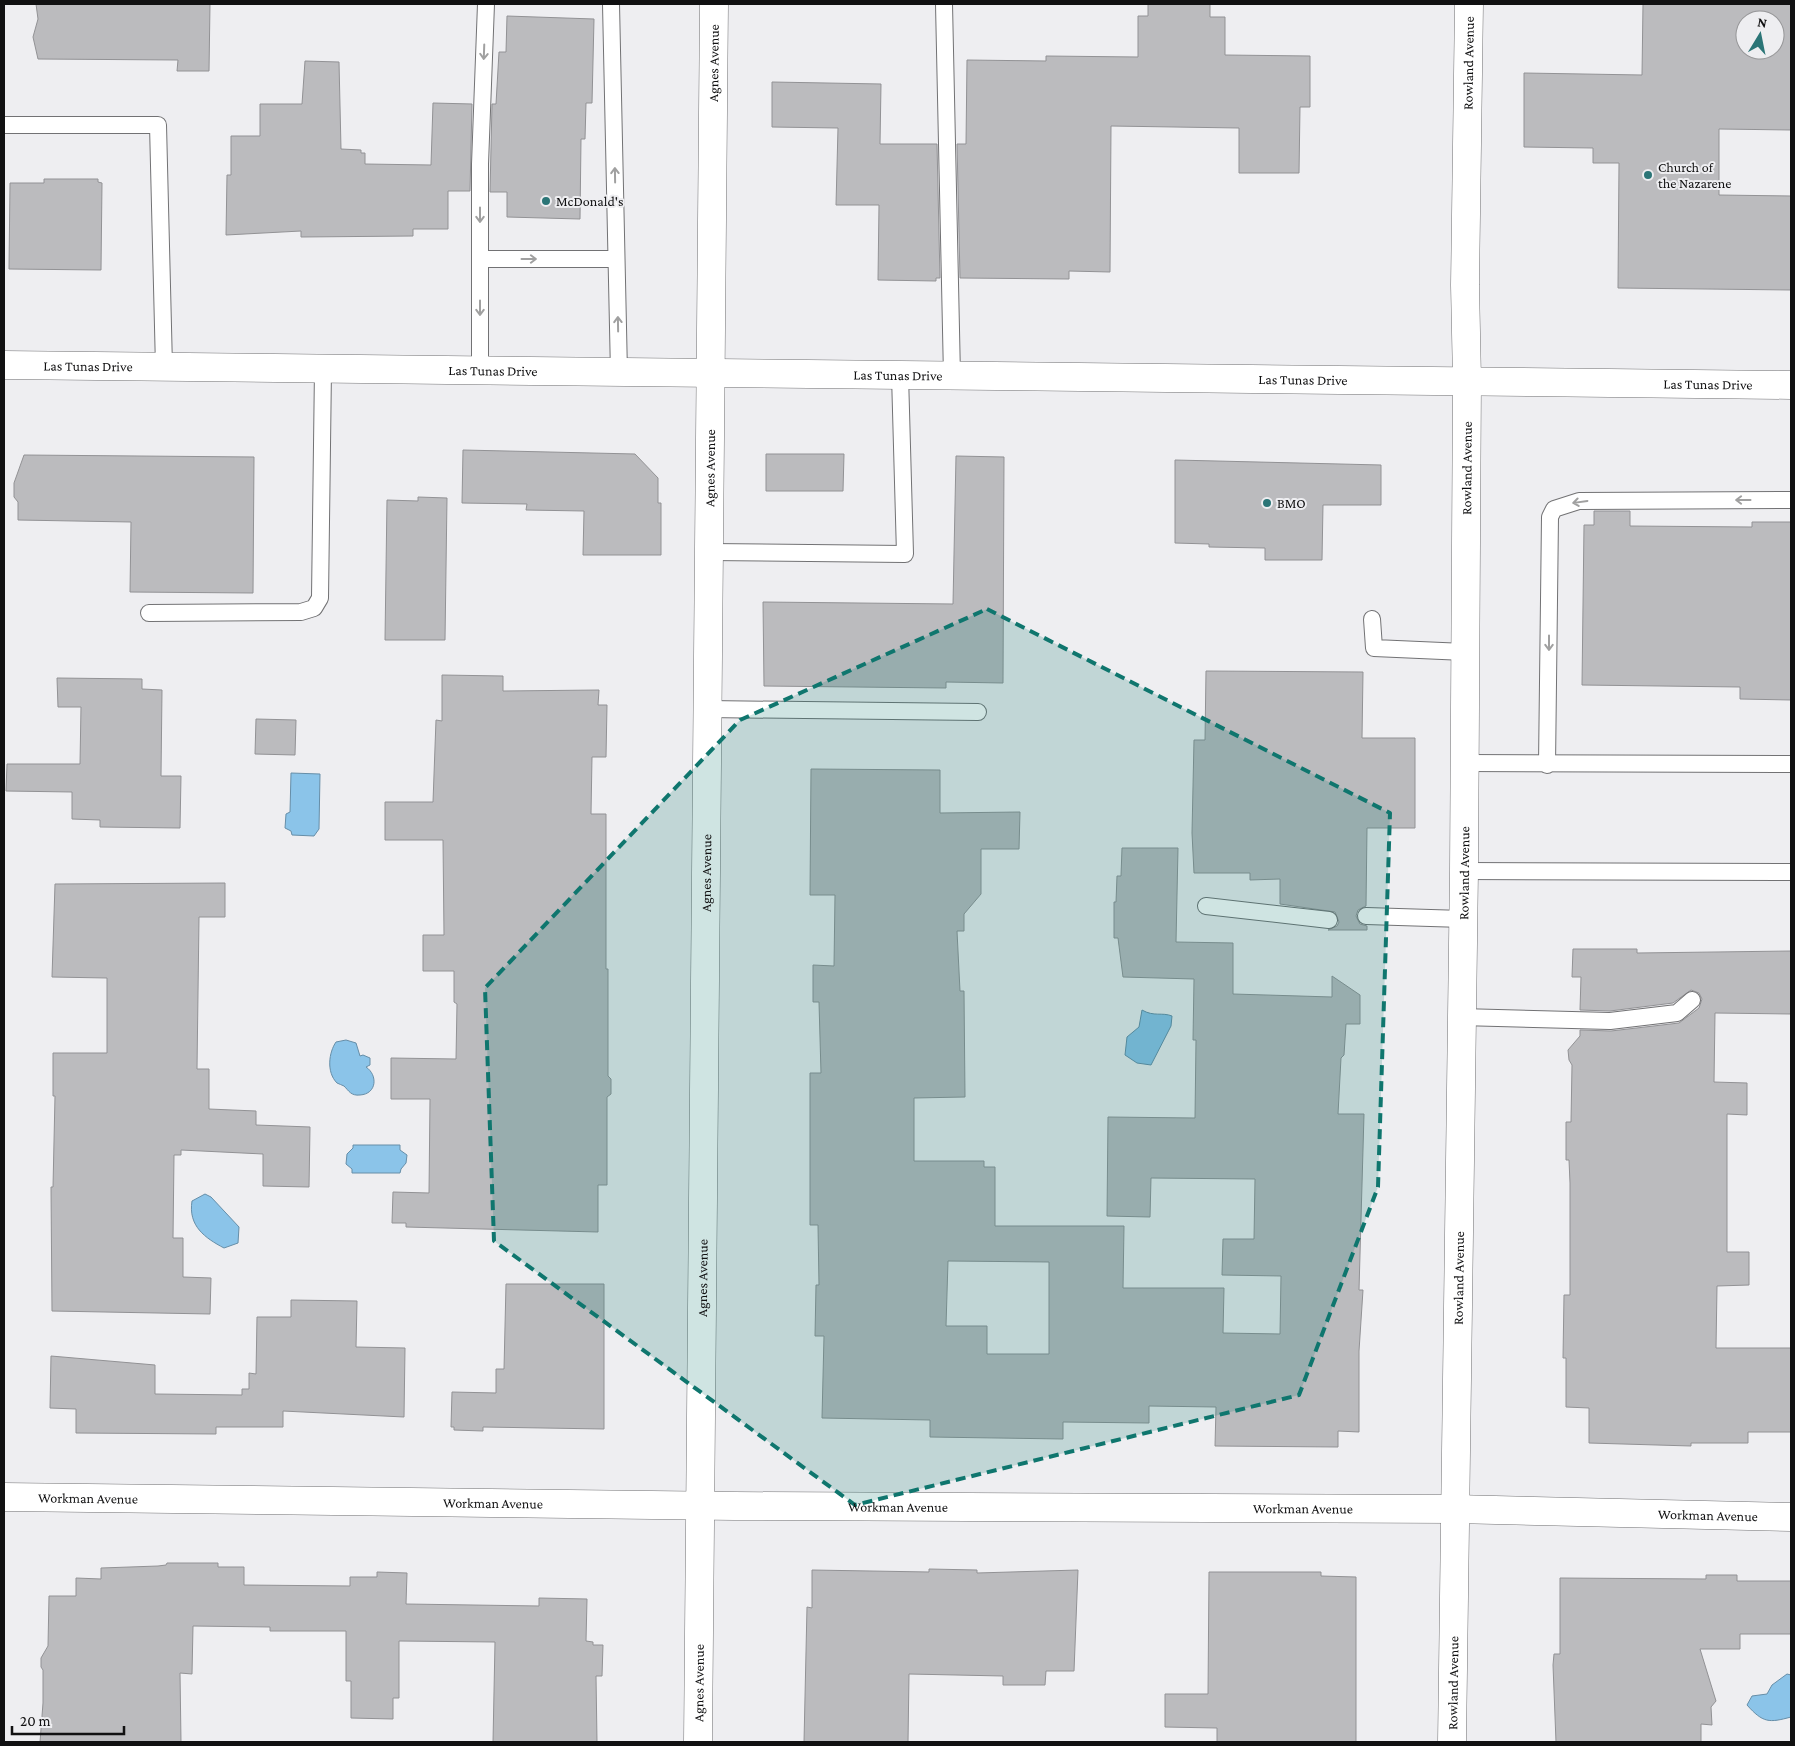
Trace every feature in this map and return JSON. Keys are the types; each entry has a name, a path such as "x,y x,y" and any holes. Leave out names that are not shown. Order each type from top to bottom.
{"street":[{"name":"Agnes Avenue","path":"698,1742 714,4"},
{"name":"Rowland Avenue","path":"1452,1742 1460,1016 1464,871 1467,380 1465,285 1469,4"},
{"name":"Las Tunas Drive","path":"4,365 480,372 1467,380 1791,385"},
{"name":"Workman Avenue","path":"4,1497 699,1505 1454,1509 1791,1517"}],"lane":[{"path":"480,372 480,164 486,4"},
{"path":"611,4 619,373"},
{"path":"944,4 952,376"},
{"path":"4,125 158,125 164,367"},
{"path":"480,259 616,259"},
{"path":"149,613 301,612 314,608 320,598 323,369"},
{"path":"710,552 905,554 900,375"},
{"path":"1547,764 1550,517 1554,509 1579,501 1791,500"},
{"path":"1372,619 1374,648 1465,652"},
{"path":"707,709 978,712"},
{"path":"1464,763 1791,764"},
{"path":"1464,871 1791,872"},
{"path":"1206,906 1329,920"},
{"path":"1366,916 1462,919"},
{"path":"1460,1016 1610,1021 1677,1013 1692,1000"}],"highlighted area":[{"path":"987,609 1390,813 1378,1187 1299,1395 855,1505 494,1241 485,988 740,720"}],"water":[{"path":"291,773 320,774 319,829 314,836 292,835 291,831 285,828 286,814 290,812"},
{"path":"1142,1010 1172,1016 1171,1026 1151,1065 1137,1063 1125,1055 1127,1037 1139,1027"},
{"path":"346,1040 356,1043 360,1056 363,1055 370,1058 370,1065 366,1067 373,1075 374,1084 373,1088 366,1094 352,1094 344,1086 337,1083 331,1073 330,1056 334,1046 336,1042"},
{"path":"353,1145 400,1145 400,1150 407,1155 406,1163 400,1173 352,1173 352,1169 346,1164 347,1154 353,1148"},
{"path":"205,1194 211,1197 239,1227 238,1243 224,1248 210,1240 199,1230 191,1210 192,1201"},
{"path":"1787,1674 1791,1675 1791,1717 1772,1721 1767,1720 1747,1705 1752,1696 1767,1694 1772,1685"}],"building":[{"path":"36,4 210,4 209,71 177,71 178,60 38,59 33,37 38,19"},
{"path":"1148,4 1210,4 1210,17 1225,17 1225,55 1310,56 1310,107 1300,107 1299,173 1239,173 1239,128 1111,126 1110,272 1069,271 1069,279 960,278 957,144 966,144 967,60 1046,61 1046,56 1138,57 1138,16 1148,16"},
{"path":"1643,4 1791,4 1791,130 1719,129 1719,195 1791,196 1791,290 1618,288 1619,163 1593,163 1593,148 1524,147 1524,73 1642,75"},
{"path":"507,16 594,19 592,103 586,103 585,139 581,139 580,219 507,217 507,192 490,192 492,104 496,104 499,52 506,52"},
{"path":"305,61 339,62 341,149 361,150 361,153 365,153 365,164 431,165 433,103 472,104 470,191 448,191 448,229 413,229 413,236 301,237 301,231 226,235 227,175 231,175 231,136 260,136 260,104 302,104"},
{"path":"772,82 881,84 880,144 937,144 940,278 936,278 936,281 878,280 879,205 836,205 838,128 772,127"},
{"path":"44,179 98,179 98,182 102,183 101,270 9,269 10,183 44,183"},
{"path":"463,450 635,454 658,478 658,503 661,503 661,555 583,555 584,511 526,510 527,504 462,503"},
{"path":"766,454 844,454 843,491 766,491"},
{"path":"24,455 254,457 253,593 130,592 131,522 18,520 18,502 14,497 14,483"},
{"path":"956,456 1004,457 1003,683 946,682 946,688 764,686 763,602 953,604"},
{"path":"1175,460 1381,465 1381,505 1323,505 1322,560 1265,560 1265,548 1209,547 1209,544 1175,543"},
{"path":"418,497 447,498 445,640 385,640 387,500 418,501"},
{"path":"1594,511 1630,511 1630,526 1752,527 1752,522 1791,522 1791,700 1740,699 1740,687 1582,685 1584,525 1594,525"},
{"path":"1206,671 1363,672 1362,738 1415,738 1415,828 1367,828 1366,906 1358,910 1356,916 1360,924 1367,926 1367,930 1328,930 1337,926 1339,922 1335,912 1280,904 1280,879 1250,880 1250,873 1194,873 1192,833 1194,740 1205,740"},
{"path":"442,675 503,676 503,691 599,690 598,705 607,705 606,757 592,757 591,814 606,814 608,1076 611,1079 611,1094 607,1097 607,1185 598,1185 598,1232 406,1227 406,1223 392,1223 393,1192 429,1193 430,1099 391,1099 391,1058 456,1059 457,1004 454,1002 454,971 423,971 423,935 444,935 443,840 385,840 385,802 433,802 436,720 442,721"},
{"path":"57,678 142,679 142,689 162,690 161,776 181,776 180,828 100,827 100,820 72,819 72,792 6,791 7,764 80,764 81,707 58,707"},
{"path":"256,719 296,720 295,755 255,754"},
{"path":"811,769 940,770 940,813 1020,812 1019,849 981,849 981,894 964,914 964,931 957,931 960,991 964,991 965,1097 914,1098 914,1161 984,1161 984,1167 995,1167 995,1226 1124,1226 1123,1288 1224,1288 1223,1333 1280,1334 1281,1276 1222,1275 1223,1239 1254,1239 1255,1179 1151,1178 1150,1217 1107,1216 1108,1117 1195,1118 1196,1040 1193,1040 1194,979 1123,977 1118,938 1114,938 1114,902 1116,902 1117,876 1121,876 1122,848 1178,848 1176,942 1233,943 1233,994 1332,997 1332,976 1360,995 1360,1024 1346,1024 1344,1055 1341,1058 1338,1114 1364,1114 1359,1290 1363,1290 1359,1351 1359,1432 1338,1431 1338,1447 1215,1446 1216,1407 1149,1406 1149,1423 1063,1422 1063,1439 930,1437 930,1420 822,1418 824,1336 815,1336 816,1285 819,1285 818,1225 810,1225 810,1073 821,1073 819,1002 813,1002 813,965 834,966 835,895 810,895","holes":["948,1261 1049,1262 1049,1354 987,1354 987,1326 946,1326"]},
{"path":"225,883 225,917 199,917 197,1069 209,1069 209,1109 256,1111 256,1125 310,1127 309,1187 263,1186 263,1154 181,1150 181,1155 174,1155 173,1238 183,1238 183,1277 211,1278 210,1314 52,1311 51,1187 53,1187 55,1096 53,1096 53,1053 107,1053 107,978 52,977 55,884"},
{"path":"1573,949 1637,949 1637,953 1791,951 1791,1014 1715,1013 1714,1082 1747,1083 1747,1115 1727,1114 1727,1252 1749,1252 1749,1285 1717,1286 1716,1348 1791,1348 1791,1432 1748,1432 1748,1443 1691,1443 1691,1446 1589,1443 1589,1408 1566,1407 1566,1358 1563,1358 1564,1295 1570,1295 1570,1183 1569,1160 1566,1160 1566,1122 1571,1122 1572,1065 1569,1060 1568,1050 1580,1036 1580,1030 1611,1031 1679,1023 1699,1008 1702,999 1699,993 1691,990 1673,1003 1610,1011 1580,1010 1581,977 1572,977"},
{"path":"506,1284 604,1284 604,1429 483,1427 483,1431 454,1430 454,1427 451,1427 452,1392 496,1393 496,1369 504,1369"},
{"path":"291,1300 357,1301 356,1347 405,1348 404,1417 283,1411 283,1427 216,1427 216,1434 76,1433 76,1409 50,1408 51,1356 155,1365 155,1394 242,1395 242,1389 249,1389 249,1373 256,1374 257,1317 291,1317"},
{"path":"167,1563 218,1563 218,1567 244,1567 244,1585 350,1586 350,1577 377,1577 377,1572 407,1573 406,1604 539,1606 539,1598 587,1599 586,1641 593,1642 593,1645 603,1645 602,1676 596,1676 597,1742 493,1742 495,1642 399,1641 399,1698 393,1698 393,1719 351,1718 351,1681 346,1681 346,1631 270,1631 270,1627 193,1626 192,1674 180,1673 181,1742 40,1742 43,1703 41,1658 48,1646 49,1596 76,1596 76,1578 101,1579 101,1568 158,1566 166,1565"},
{"path":"929,1569 977,1570 977,1573 1078,1570 1074,1671 1046,1671 1045,1685 1003,1685 1003,1676 909,1674 908,1742 804,1742 807,1607 812,1608 812,1570 929,1572"},
{"path":"1209,1572 1321,1572 1321,1576 1356,1577 1356,1742 1217,1742 1217,1728 1165,1727 1165,1694 1208,1694"},
{"path":"1706,1575 1737,1575 1737,1581 1791,1581 1791,1634 1740,1634 1740,1649 1700,1649 1716,1701 1711,1707 1712,1725 1701,1724 1701,1742 1556,1742 1553,1665 1554,1654 1560,1654 1560,1578 1706,1579"}],"place":[{"name":"Church of the Nazarene","path":"1648,175"},
{"name":"McDonald's","path":"546,201"},
{"name":"BMO","path":"1267,503"}]}
